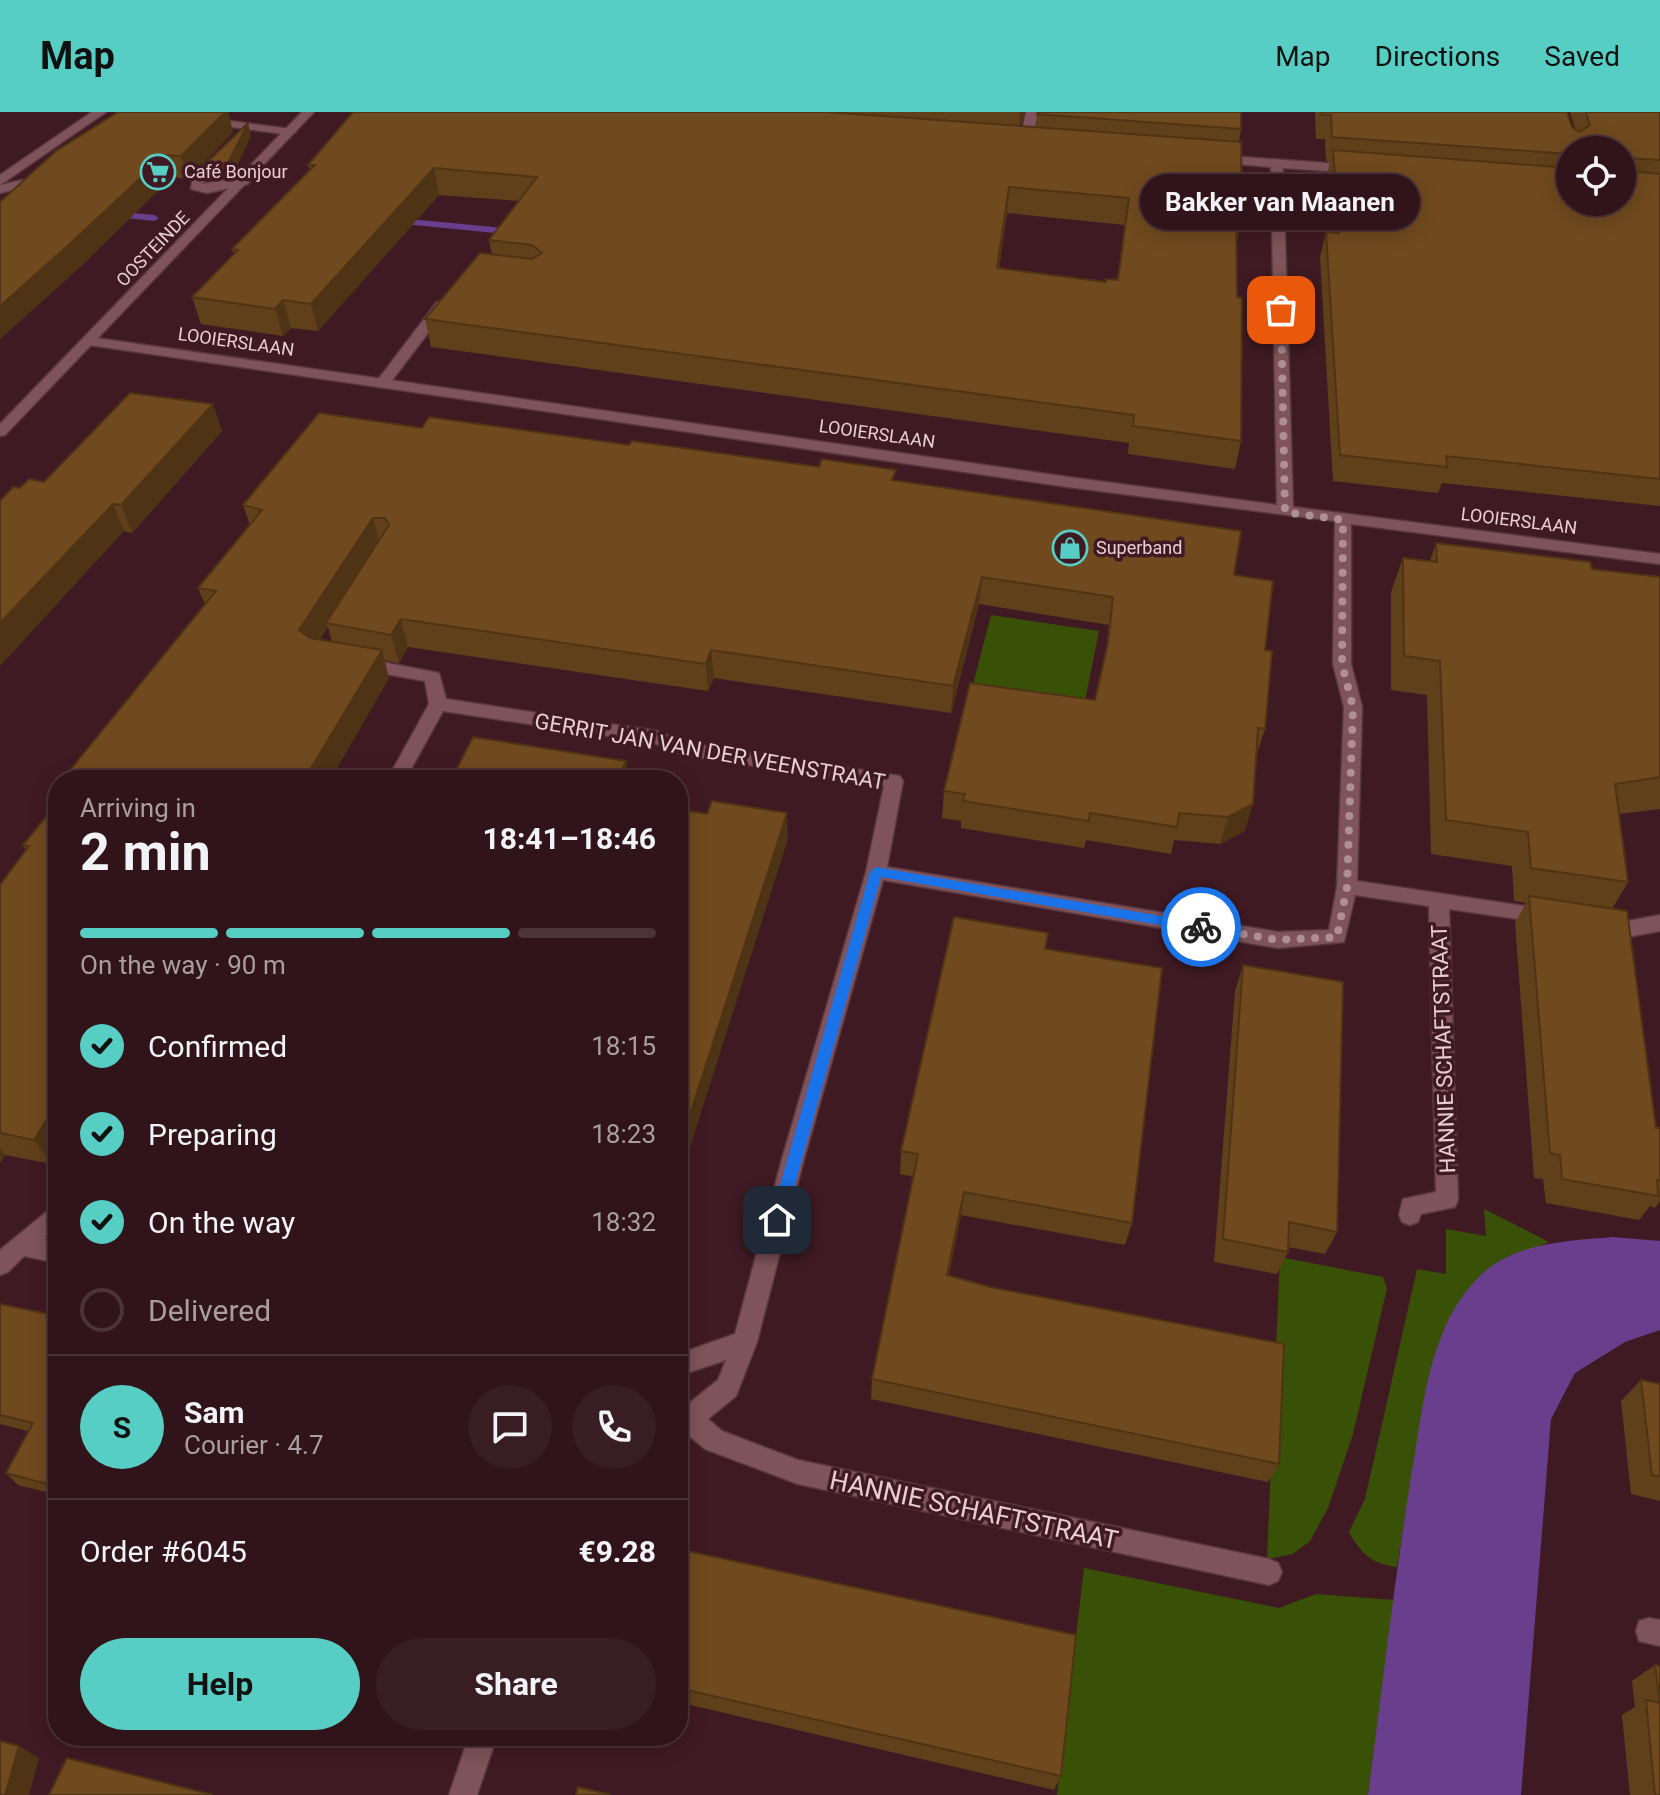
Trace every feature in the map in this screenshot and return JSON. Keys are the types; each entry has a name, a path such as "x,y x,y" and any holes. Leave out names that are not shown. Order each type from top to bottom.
{"street":[{"path":"0,181 100,112"},
{"name":"OOSTEINDE","path":"0,432 308,112"},
{"path":"1025,145 1032,112"},
{"path":"189,120 252,125 290,132"},
{"path":"241,136 252,125"},
{"path":"1009,144 1041,146"},
{"path":"230,146 197,178 195,186 207,189 244,181"},
{"path":"1198,158 1370,171"},
{"path":"1277,164 1285,512"},
{"path":"0,189 37,182 50,174"},
{"path":"382,384 452,292"},
{"name":"LOOIERSLAAN","path":"89,341 1285,512 1660,559"},
{"path":"876,872 1278,940 1337,937 1347,887 1353,707 1342,664 1343,520"},
{"path":"347,662 433,677 438,704 402,770"},
{"name":"GERRIT JAN VAN DER VEENSTRAAT","path":"438,704 657,737 684,749 894,781 876,872"},
{"name":"HANNIE SCHAFTSTRAAT","path":"688,1414 727,1388 745,1342 876,872"},
{"path":"1347,887 1628,929 1660,923"},
{"name":"HANNIE SCHAFTSTRAAT","path":"1410,1215 1411,1206 1447,1200 1439,901"},
{"path":"0,1265 48,1224"},
{"path":"20,1245 48,1251"},
{"path":"688,1362 745,1342"},
{"name":"HANNIE SCHAFTSTRAAT","path":"688,1422 714,1440 798,1472 1269,1572"},
{"path":"463,1795 480,1746"}],"green space":[{"path":"991,615 1099,631 1082,716 969,700"},
{"path":"1484,1209 1549,1242 1506,1259 1428,1379 1397,1567 1388,1566 1368,1557 1349,1532 1365,1499 1417,1269 1446,1274 1446,1229 1486,1236"},
{"path":"1280,1257 1383,1277 1387,1288 1353,1434 1328,1508 1310,1541 1293,1554 1267,1559"},
{"path":"1084,1568 1279,1608 1316,1594 1394,1600 1368,1795 1057,1795"}],"shaded area":[{"path":"1613,1237 1660,1241 1660,1330 1625,1342 1575,1373 1551,1419 1521,1795 1368,1795 1420,1421 1432,1365 1447,1322 1475,1281 1510,1256 1543,1245"}],"building":[{"path":"118,112 225,112 181,156 165,155 0,306 0,202 56,151"},
{"path":"353,112 827,112 1241,142 1242,213 1236,213 1237,297 1242,298 1241,441 1133,426 1134,415 425,319 480,253 532,259 542,253 532,245 489,240 537,177 434,168 311,304 283,300 275,309 192,297 238,250 232,249 315,165 308,165","holes":["1009,187 1129,198 1118,280 1106,279 1106,282 997,268"]},
{"path":"1241,112 1241,129 1037,114"},
{"path":"1322,112 1567,112 1572,127 1579,132 1590,125 1586,112 1660,112 1660,160 1636,158 1636,136 1556,136 1556,153 1332,137 1331,115 1322,115"},
{"path":"248,123 228,163 202,167"},
{"path":"1333,150 1556,167 1556,216 1636,216 1636,172 1660,174 1660,479 1446,456 1447,467 1340,455 1326,232 1339,233"},
{"path":"130,393 213,404 121,505 113,504 0,623 0,501 13,487 20,488 29,479 44,482"},
{"path":"319,413 422,428 429,417 819,467 822,459 896,470 892,480 1241,531 1234,575 1273,581 1265,650 1272,651 1265,729 1258,728 1253,804 1228,817 1179,813 1177,827 1090,813 1089,821 963,801 965,794 944,791 970,683 1095,700 1108,643 1113,597 982,577 953,686 711,650 706,664 401,619 391,635 326,623 389,525 385,518 373,518 299,630 310,638 382,650 310,770 70,770 216,591 198,588 262,510 243,505"},
{"path":"1436,543 1590,562 1592,569 1660,577 1660,777 1615,784 1628,882 1531,868 1528,832 1446,820 1440,661 1404,656 1403,558 1437,562"},
{"path":"473,737 626,761 622,770 456,770"},
{"path":"712,801 787,813 688,1121 688,811 707,814"},
{"path":"48,814 48,1118 34,1140 0,1133 0,885 29,846 23,845"},
{"path":"1529,896 1627,911 1656,1128 1660,1128 1658,1196 1562,1179 1560,1155 1550,1153"},
{"path":"954,917 1048,933 1045,949 1162,968 1132,1223 964,1192 947,1275 990,1287 1284,1344 1279,1464 872,1379 918,1154 901,1151"},
{"path":"1243,965 1343,982 1337,1232 1289,1222 1288,1252 1223,1239"},
{"path":"0,1304 48,1314 48,1484 6,1473 33,1423 0,1415"},
{"path":"1641,1380 1660,1384 1660,1476 1652,1475"},
{"path":"688,1551 1076,1635 1061,1776 688,1690"},
{"path":"1655,1665 1660,1666 1660,1703"},
{"path":"1646,1700 1660,1703 1660,1795 1655,1795"},
{"path":"0,1741 19,1746 5,1795 0,1795"},
{"path":"67,1758 213,1795 49,1795"},
{"path":"578,1787 611,1795 576,1795"}],"waterway":[{"path":"112,214 154,218"},
{"path":"398,221 516,232"}],"way so far":[{"path":"1201,927 1278,940 1337,937 1347,887 1353,707 1342,664 1343,520 1285,512 1281,310"}],"place":[{"name":"Café Bonjour","path":"158,172"},
{"name":"Bakker van Maanen","path":"1281,310"},
{"name":"Superband","path":"1070,548"}],"route":[{"path":"777,1220 876,872 1201,927"}]}
